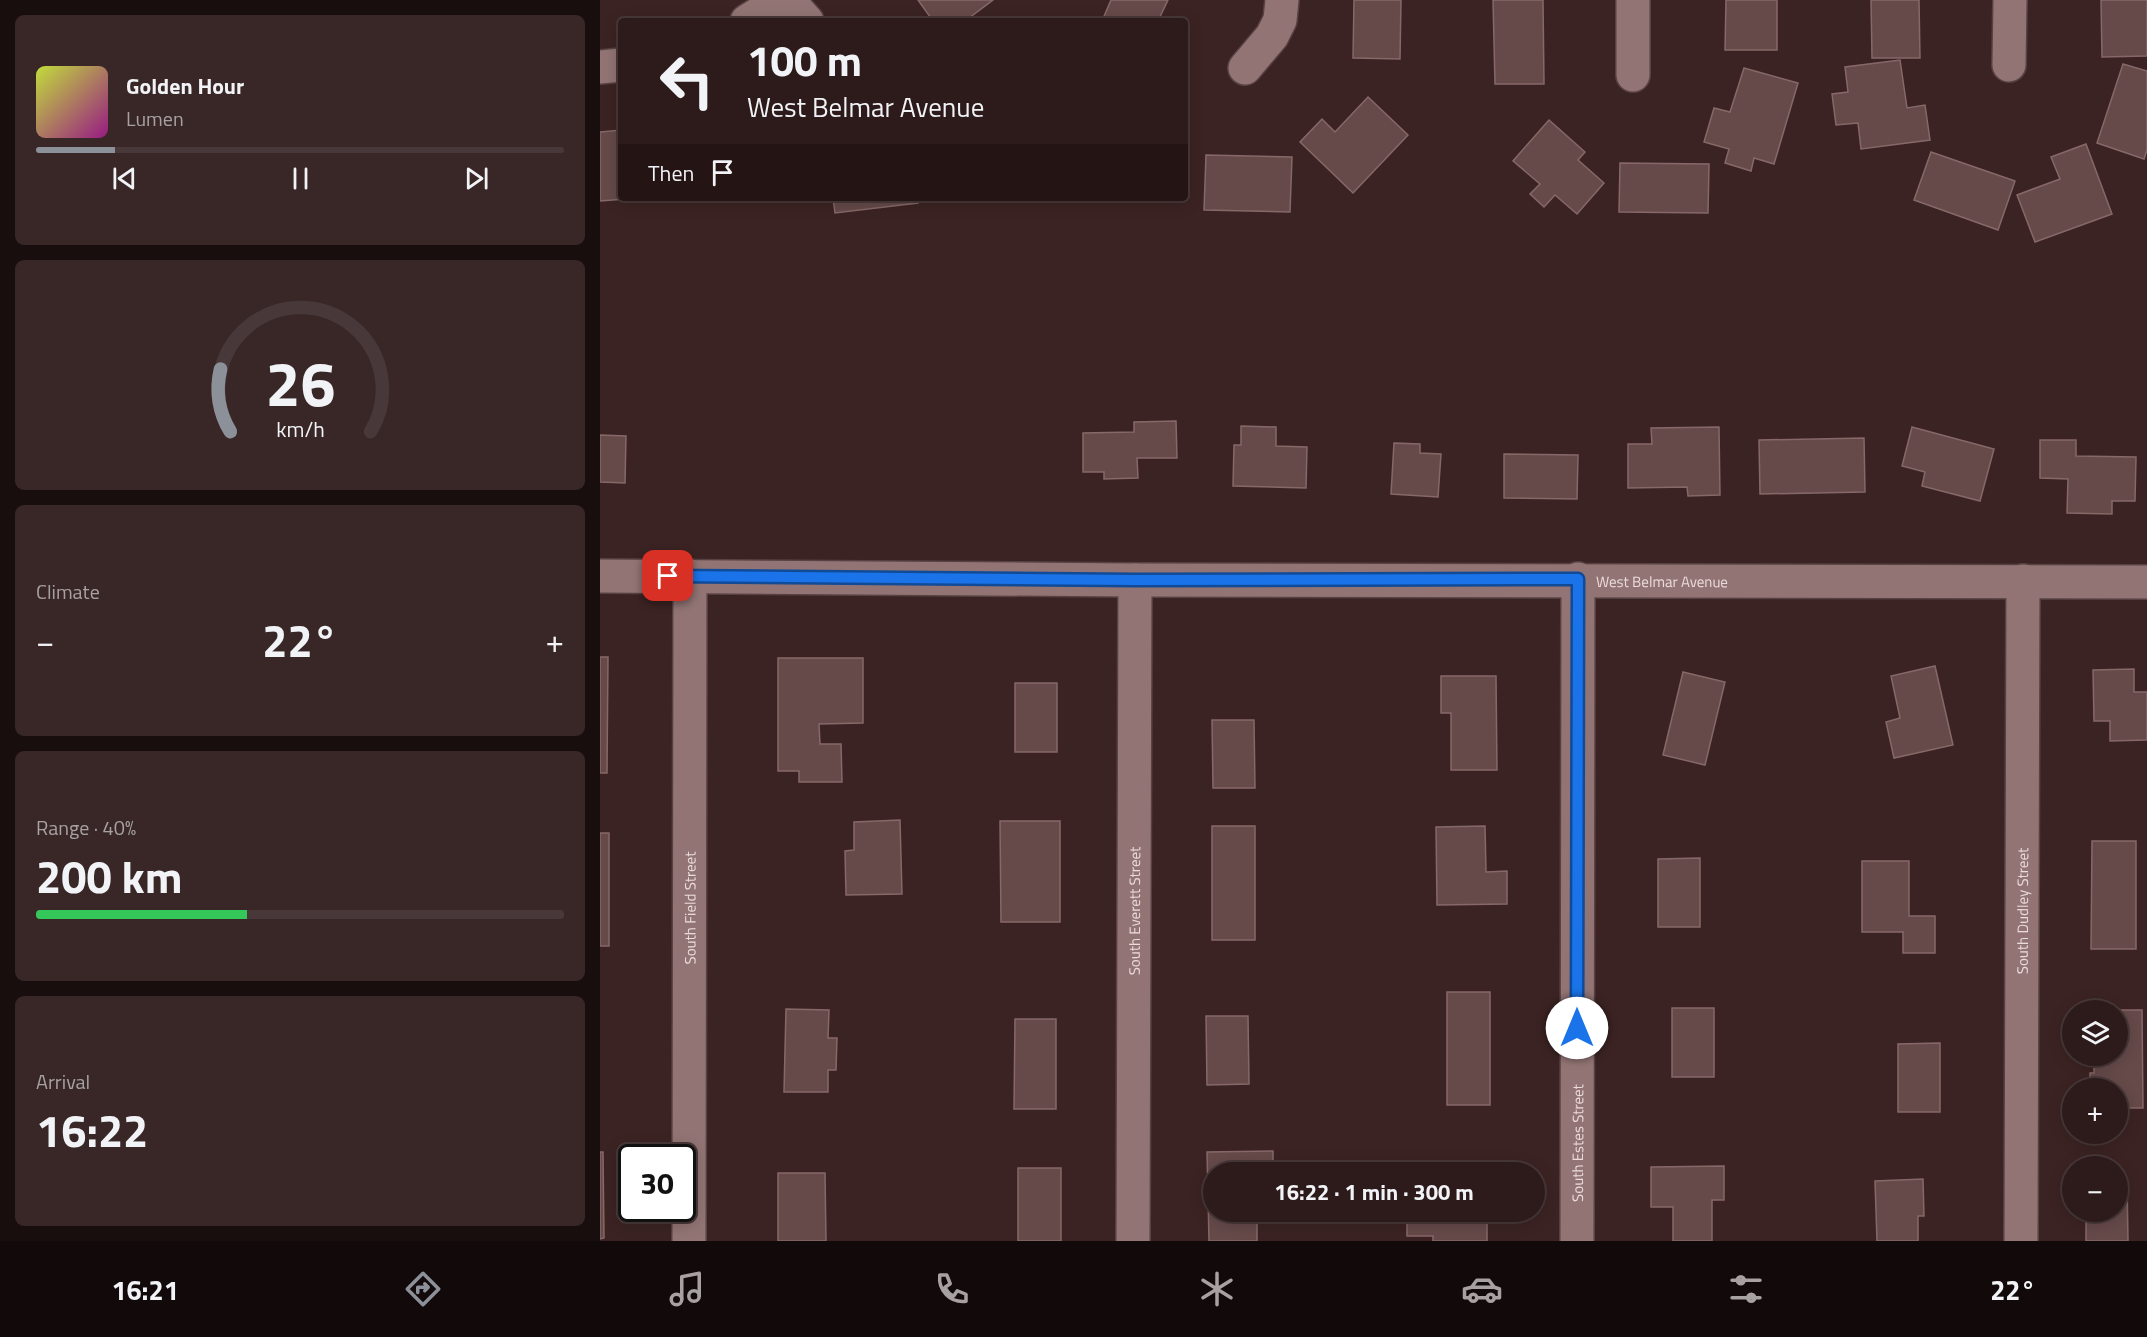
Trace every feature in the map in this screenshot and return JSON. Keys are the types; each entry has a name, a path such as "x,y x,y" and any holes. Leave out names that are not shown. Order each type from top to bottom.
{"street":[{"path":"752,18 781,0"},
{"path":"788,0 804,18"},
{"path":"1245,68 1272,36 1280,20 1282,0"},
{"path":"1633,0 1633,75"},
{"path":"2010,0 2010,65"},
{"path":"600,67 618,65"},
{"name":"West Belmar Avenue","path":"600,576 1135,580 1578,579 2147,582"},
{"name":"South Field Street","path":"689,1241 690,576"},
{"name":"South Estes Street","path":"1577,1241 1578,579"},
{"name":"South Everett Street","path":"1133,1241 1135,580"},
{"name":"South Dudley Street","path":"2021,1241 2023,581"}],"building":[{"path":"918,0 993,0 969,18 931,18"},
{"path":"1111,0 1168,0 1159,18 1103,18"},
{"path":"1354,0 1401,0 1400,59 1353,58"},
{"path":"1493,0 1543,0 1544,84 1495,84"},
{"path":"1726,0 1777,0 1777,50 1725,50"},
{"path":"1871,0 1919,0 1920,58 1872,58"},
{"path":"2101,0 2147,0 2147,56 2102,57"},
{"path":"1900,60 1907,108 1925,105 1930,140 1861,149 1858,123 1836,125 1832,94 1848,92 1845,67"},
{"path":"2123,64 2147,71 2147,150 2144,159 2097,143"},
{"path":"1744,68 1798,83 1774,164 1754,158 1751,171 1725,163 1729,149 1704,142 1714,108 1730,112"},
{"path":"1368,97 1408,135 1353,193 1300,142 1322,119 1335,132"},
{"path":"1549,120 1585,152 1578,160 1604,183 1577,214 1555,195 1544,207 1530,194 1540,184 1513,161"},
{"path":"618,130 618,200 600,201 600,132"},
{"path":"2086,144 2112,214 2035,242 2017,195 2060,179 2051,157"},
{"path":"1931,152 2015,181 1998,230 1914,200"},
{"path":"1206,155 1292,157 1290,212 1204,210"},
{"path":"1620,163 1709,164 1708,213 1619,212"},
{"path":"833,201 918,201 918,203 835,213"},
{"path":"1176,421 1177,458 1137,458 1138,478 1104,479 1104,472 1083,472 1083,433 1134,432 1134,422"},
{"path":"1241,426 1276,427 1276,446 1307,447 1306,488 1233,486 1234,445 1241,445"},
{"path":"1719,427 1720,495 1688,496 1687,487 1628,488 1628,444 1652,444 1651,428"},
{"path":"1912,427 1994,449 1980,501 1922,486 1925,472 1902,466"},
{"path":"600,435 626,436 625,483 600,482"},
{"path":"1864,438 1865,492 1760,494 1759,440"},
{"path":"2040,440 2076,440 2076,456 2136,457 2135,501 2112,501 2112,514 2067,513 2068,479 2040,478"},
{"path":"1394,443 1420,444 1420,453 1441,454 1438,497 1391,494"},
{"path":"1504,454 1578,455 1577,499 1504,498"},
{"path":"600,657 608,657 607,773 600,773"},
{"path":"778,658 863,658 863,723 819,724 820,744 841,744 842,782 799,782 799,771 778,771"},
{"path":"1935,666 1953,745 1894,758 1886,722 1900,718 1891,676"},
{"path":"2134,669 2134,692 2147,692 2147,740 2110,741 2110,721 2094,721 2093,670"},
{"path":"1683,672 1725,682 1705,765 1663,755"},
{"path":"1441,676 1496,676 1497,770 1451,770 1451,713 1441,713"},
{"path":"1015,683 1057,683 1057,752 1015,752"},
{"path":"1212,720 1254,720 1255,788 1213,788"},
{"path":"900,820 902,894 846,895 845,851 854,850 854,822"},
{"path":"1000,821 1060,821 1060,922 1001,922"},
{"path":"1212,826 1255,826 1255,940 1212,940"},
{"path":"1485,826 1486,872 1507,871 1507,904 1437,905 1436,827"},
{"path":"600,833 609,833 609,946 600,946"},
{"path":"2092,841 2136,841 2136,949 2091,949"},
{"path":"1700,858 1700,927 1658,927 1658,859"},
{"path":"1862,861 1909,861 1909,916 1935,916 1935,953 1903,953 1903,932 1862,932"},
{"path":"1447,992 1490,992 1490,1105 1447,1105"},
{"path":"1672,1008 1714,1008 1714,1077 1672,1077"},
{"path":"786,1009 829,1010 828,1038 837,1038 836,1070 828,1070 828,1092 784,1092"},
{"path":"2128,1010 2142,1010 2143,1108 2128,1108 2128,1078 2090,1078 2090,1073 2094,1073 2094,1066 2128,1066"},
{"path":"1206,1016 1248,1016 1249,1084 1207,1085"},
{"path":"1015,1019 1056,1019 1056,1109 1014,1109"},
{"path":"1940,1043 1940,1112 1898,1112 1898,1044"},
{"path":"1273,1151 1273,1162 1207,1162 1207,1152"},
{"path":"600,1152 603,1152 604,1238 600,1239"},
{"path":"1724,1166 1724,1200 1712,1200 1712,1241 1673,1241 1673,1207 1651,1207 1651,1167"},
{"path":"1018,1168 1061,1168 1061,1241 1018,1241"},
{"path":"778,1173 825,1173 826,1241 778,1241"},
{"path":"1923,1179 1924,1216 1918,1216 1918,1241 1877,1241 1875,1181"},
{"path":"1209,1222 1257,1222 1257,1241 1209,1241"},
{"path":"1407,1222 1487,1222 1487,1241 1433,1241 1433,1236 1407,1236"},
{"path":"2086,1222 2128,1222 2128,1241 2086,1241"}],"route":[{"path":"668,576 1135,580 1578,579 1577,1028"}]}
